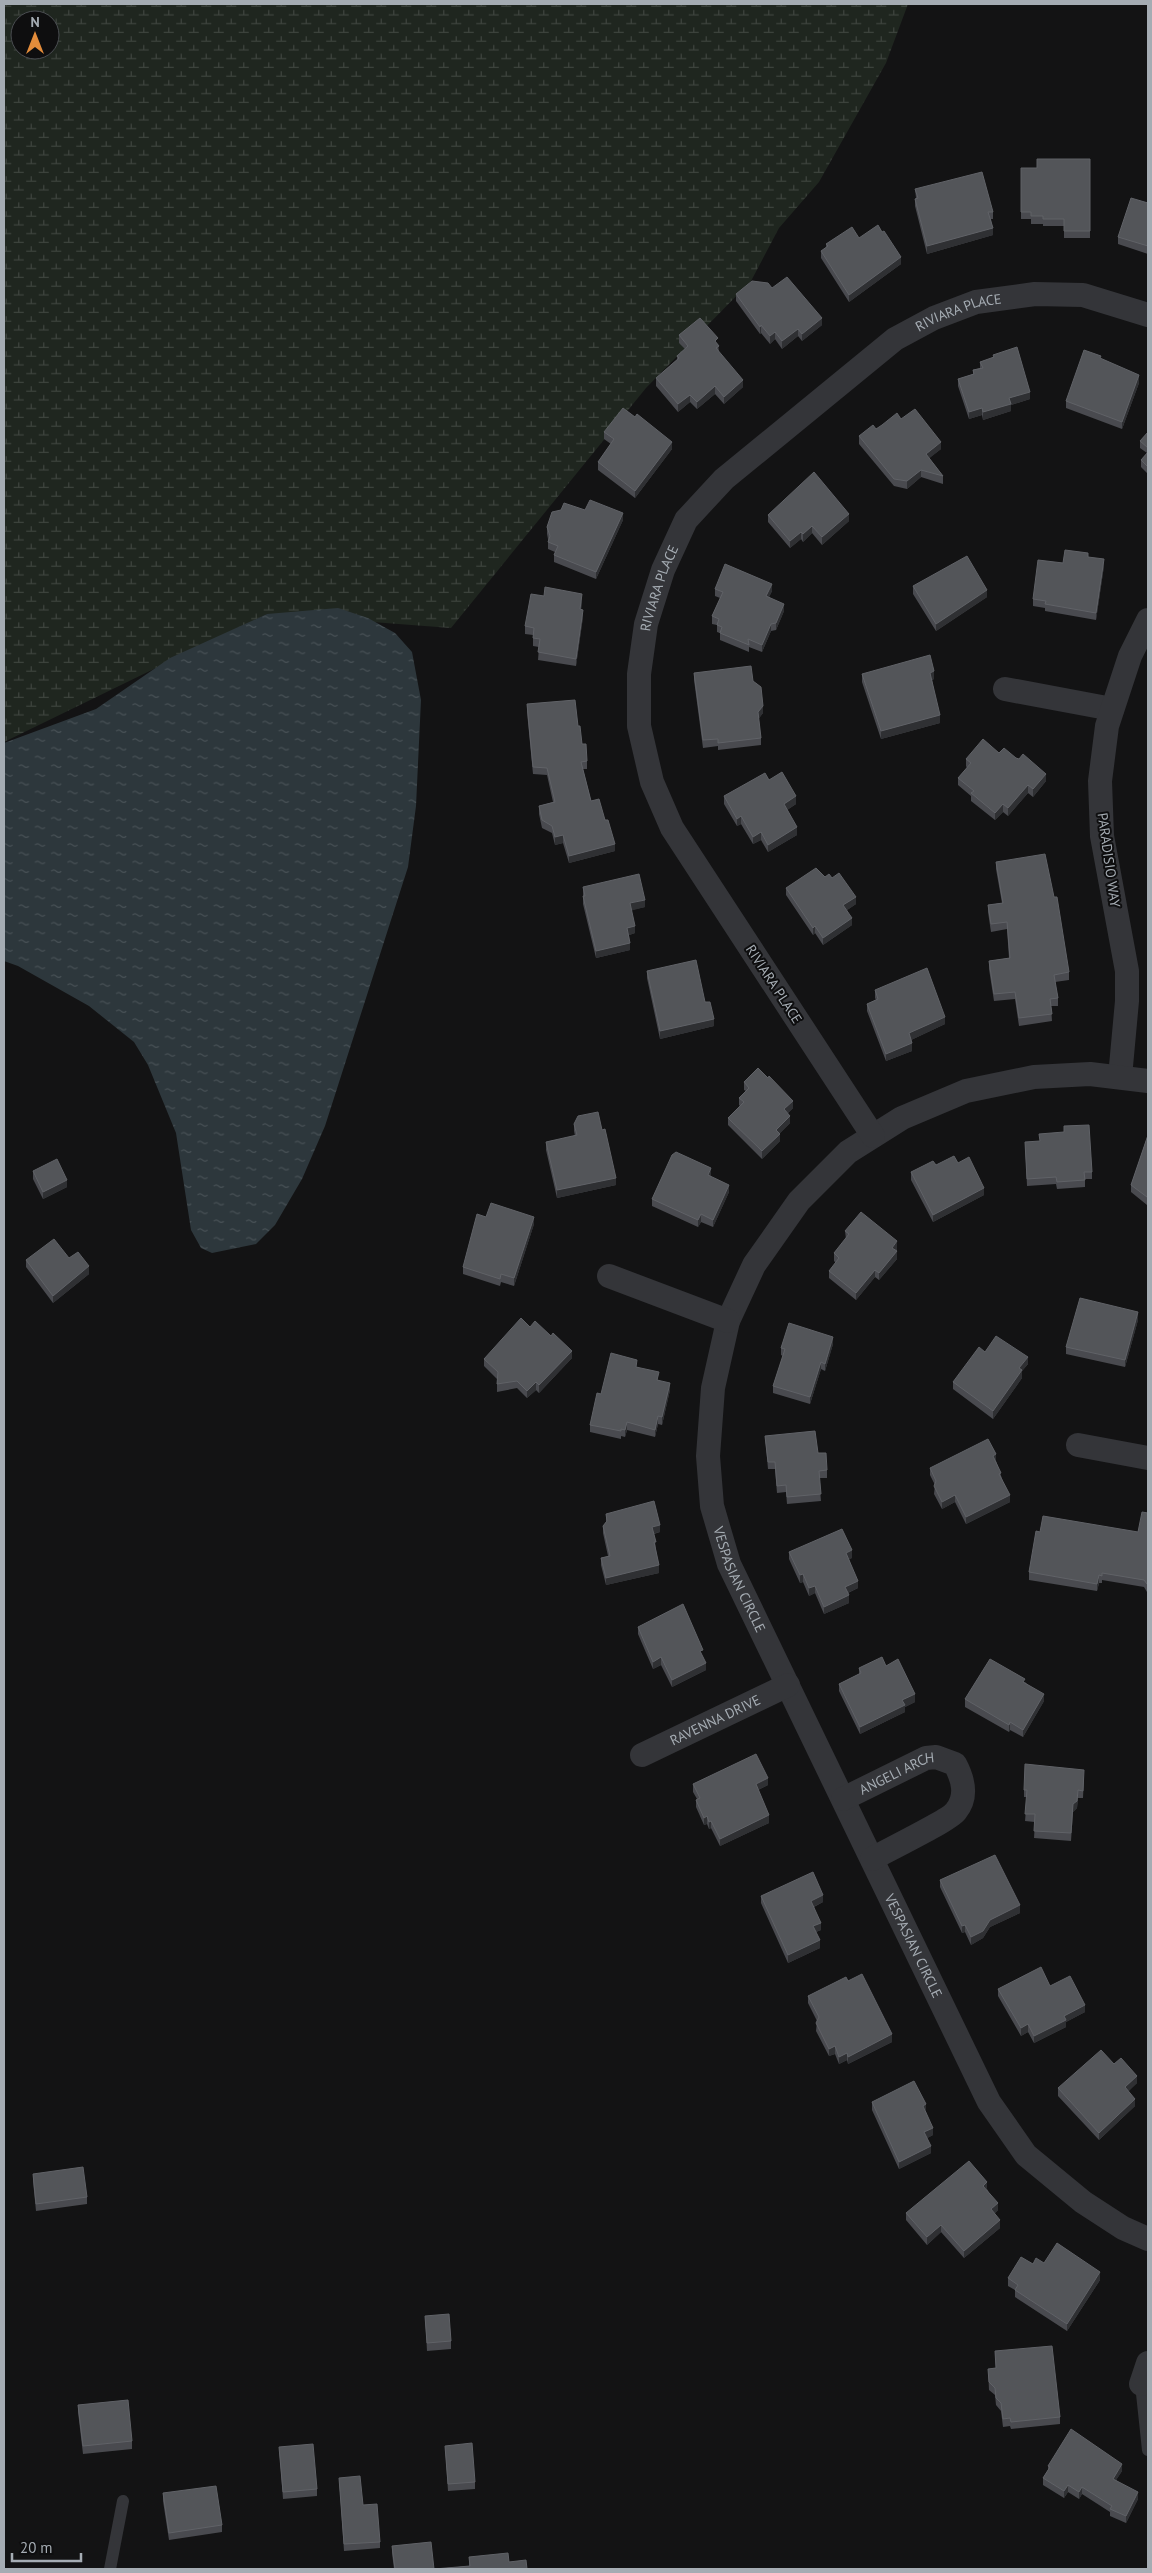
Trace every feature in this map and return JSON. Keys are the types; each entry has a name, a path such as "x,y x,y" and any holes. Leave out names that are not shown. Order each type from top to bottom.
{"street":[{"name":"RIVIARA PLACE","path":"874,1136 672,828 652,782 639,726 639,674 646,624 663,570 686,520 724,479 895,339 934,318 976,302 1035,294 1083,295 1148,315"},
{"name":"PARADISIO WAY","path":"1120,1077 1127,1001 1127,971 1102,836 1100,781 1107,726 1112,709 1130,656 1148,620"},
{"path":"1005,689 1112,709"},
{"name":"VESPASIAN CIRCLE","path":"1148,1081 1090,1074 1034,1077 966,1092 902,1118 848,1152 799,1201 754,1264 728,1321 713,1388 708,1456 712,1506 730,1564 989,2102 1026,2155 1083,2202 1123,2228 1148,2239"},
{"path":"609,1276 728,1321"},
{"path":"1078,1445 1148,1458"},
{"name":"RAVENNA DRIVE","path":"642,1755 788,1685"},
{"name":"ANGELI ARCH","path":"843,1800 926,1758 936,1757 955,1764 962,1778 963,1799 956,1813 872,1859"}],"lane":[{"path":"1145,2373 1148,2450"},
{"path":"110,2569 123,2501"}],"green space":[{"path":"4,4 908,4 886,63 819,182 779,228 751,281 646,388 451,628 267,614 4,742"}],"water":[{"path":"338,608 368,618 395,633 412,652 421,700 416,806 408,867 325,1126 302,1179 275,1225 256,1244 212,1253 201,1248 191,1230 176,1133 148,1065 134,1042 89,1006 18,966 4,961 4,743 96,709 170,658 267,614"}],"building":[{"path":"1037,159 1090,159 1090,231 1064,231 1064,219 1043,219 1043,216 1031,216 1031,212 1021,212 1021,168 1037,168"},
{"path":"982,172 993,212 988,212 993,228 927,246 915,199 918,198 915,189"},
{"path":"1131,198 1148,203 1148,246 1118,237"},
{"path":"878,225 901,257 849,295 821,251 828,246 826,244 852,227 859,238"},
{"path":"787,277 822,318 802,334 798,329 782,341 775,332 770,336 761,325 760,327 736,294 752,281 768,283 772,288"},
{"path":"700,318 718,338 715,341 719,346 716,348 743,380 724,397 715,386 697,402 690,395 678,404 656,378 679,358 677,356 688,346 679,335"},
{"path":"1017,347 1030,392 1009,398 1011,404 983,412 982,408 969,412 958,379 974,374 973,370 983,368 980,362 994,357 993,355"},
{"path":"1084,350 1101,356 1100,358 1139,375 1122,422 1066,401"},
{"path":"623,408 635,417 637,414 672,442 635,491 598,462 614,439 604,432"},
{"path":"915,409 941,442 926,454 943,476 921,470 907,481 894,479 859,436 873,425 876,429 897,413 901,419"},
{"path":"1148,432 1148,448 1140,441"},
{"path":"1148,452 1148,467 1141,460"},
{"path":"814,472 849,514 822,537 812,526 803,534 801,532 790,541 768,515"},
{"path":"590,500 623,513 596,572 554,555 558,546 548,542 550,536 547,527 552,512 561,510 564,503 585,510"},
{"path":"1065,550 1088,553 1088,557 1104,559 1096,613 1045,604 1046,601 1033,599 1038,560 1063,563"},
{"path":"967,556 987,590 936,624 913,586"},
{"path":"725,564 772,584 766,596 784,604 776,623 771,624 762,645 748,639 749,645 720,633 722,627 717,625 719,619 712,616 723,592 715,589"},
{"path":"545,587 582,594 580,609 583,610 576,659 538,652 540,639 533,638 534,628 525,626 531,594 544,596"},
{"path":"930,655 934,671 930,673 940,715 881,731 862,674"},
{"path":"751,666 753,681 761,687 763,706 758,712 761,738 718,743 718,739 703,740 694,673"},
{"path":"575,700 582,744 586,744 587,761 581,762 591,801 599,799 615,844 569,856 563,835 555,837 552,826 542,820 539,806 555,802 547,768 533,767 527,704"},
{"path":"983,739 999,753 1004,748 1019,759 1023,754 1046,774 1033,789 1028,785 1008,808 1003,804 995,813 971,793 974,791 958,778 971,763 966,759"},
{"path":"782,772 796,796 784,804 797,827 768,845 761,832 753,837 741,816 737,819 724,796 765,773 769,780"},
{"path":"1045,854 1054,897 1057,897 1069,972 1054,975 1058,998 1050,999 1052,1014 1019,1018 1015,992 994,994 989,961 1010,958 1007,922 991,924 988,905 1003,903 996,862"},
{"path":"816,868 825,877 829,874 832,878 839,873 856,897 843,905 852,918 823,938 815,926 813,928 786,888"},
{"path":"639,874 645,900 630,903 635,926 627,928 630,943 596,951 583,896 585,896 583,887"},
{"path":"696,960 705,1002 710,1002 714,1019 660,1031 647,971"},
{"path":"927,968 945,1017 909,1033 912,1043 886,1054 867,1004 878,999 875,990"},
{"path":"758,1068 768,1078 769,1076 793,1101 784,1109 790,1116 776,1130 780,1134 762,1151 728,1118 744,1102 739,1098 749,1088 744,1082"},
{"path":"598,1112 602,1130 605,1129 616,1178 557,1190 546,1142 577,1135 574,1124 578,1116"},
{"path":"1089,1125 1092,1172 1084,1172 1085,1180 1057,1182 1056,1177 1027,1179 1025,1142 1040,1141 1039,1134 1064,1132 1064,1126"},
{"path":"1148,1135 1148,1193 1147,1197 1131,1185"},
{"path":"676,1152 711,1168 708,1175 729,1185 713,1220 701,1214 698,1220 652,1199 672,1155"},
{"path":"954,1156 958,1163 969,1157 984,1188 933,1215 911,1172 933,1161 936,1165"},
{"path":"57,1159 67,1180 43,1192 33,1171"},
{"path":"491,1203 534,1217 514,1278 501,1274 500,1279 463,1267 477,1214 486,1217"},
{"path":"861,1212 897,1241 892,1248 897,1251 879,1273 875,1270 856,1293 829,1271 839,1258 834,1253 849,1234 845,1231"},
{"path":"54,1239 69,1258 78,1252 89,1266 53,1296 26,1260"},
{"path":"1080,1298 1138,1312 1125,1360 1066,1347"},
{"path":"521,1318 530,1327 535,1321 551,1336 553,1333 572,1351 539,1385 536,1382 527,1391 517,1381 497,1384 498,1372 484,1359"},
{"path":"789,1323 833,1337 825,1364 821,1362 810,1397 773,1386 785,1349 781,1348"},
{"path":"996,1336 1028,1357 1019,1368 1022,1370 993,1411 953,1382 979,1347 985,1352"},
{"path":"611,1353 637,1360 636,1367 659,1372 657,1380 670,1383 662,1417 658,1416 655,1430 627,1422 625,1430 621,1429 621,1431 590,1425 597,1393 601,1394"},
{"path":"815,1431 818,1453 826,1453 827,1470 819,1471 821,1494 787,1497 786,1485 777,1486 775,1462 768,1462 765,1436"},
{"path":"988,1439 996,1454 993,1456 1001,1473 999,1474 1010,1495 966,1517 955,1495 942,1502 934,1486 936,1481 930,1468"},
{"path":"654,1501 660,1525 652,1527 659,1565 606,1578 601,1558 610,1556 603,1526 607,1521 606,1514"},
{"path":"1142,1512 1148,1513 1148,1584 1144,1580 1102,1573 1102,1576 1099,1575 1097,1584 1029,1572 1036,1531 1040,1532 1043,1516 1138,1532"},
{"path":"842,1529 852,1550 846,1553 858,1581 845,1587 849,1595 824,1607 815,1586 809,1588 803,1574 800,1575 789,1552"},
{"path":"683,1604 703,1650 700,1651 706,1663 672,1680 661,1657 653,1662 638,1627"},
{"path":"882,1657 886,1666 898,1659 915,1694 902,1700 905,1705 860,1727 839,1684 861,1673 859,1668"},
{"path":"990,1659 1025,1679 1023,1682 1044,1694 1023,1730 1010,1722 1009,1725 965,1699"},
{"path":"756,1754 768,1778 756,1784 769,1815 720,1839 711,1821 709,1822 707,1816 704,1818 696,1800 700,1798 693,1784"},
{"path":"1025,1764 1084,1770 1083,1791 1078,1790 1077,1801 1073,1804 1071,1833 1034,1831 1035,1814 1025,1814 1027,1790 1024,1790"},
{"path":"995,1855 1020,1905 990,1920 983,1931 971,1937 965,1925 962,1926 940,1880"},
{"path":"813,1872 823,1895 811,1901 821,1923 813,1926 820,1940 788,1955 761,1896"},
{"path":"1041,1967 1050,1986 1070,1976 1085,2005 1064,2016 1066,2020 1034,2036 1028,2024 1021,2028 998,1989"},
{"path":"862,1974 892,2034 848,2057 847,2053 839,2057 835,2046 829,2049 816,2023 819,2017 808,1996 846,1977 848,1981"},
{"path":"1101,2050 1114,2064 1121,2058 1137,2076 1125,2087 1135,2099 1099,2133 1058,2088"},
{"path":"914,2081 926,2104 923,2106 933,2128 924,2132 931,2146 899,2162 872,2102"},
{"path":"969,2161 987,2182 983,2186 998,2203 991,2209 1000,2220 964,2251 941,2225 927,2237 906,2213"},
{"path":"83,2167 87,2197 36,2204 33,2174"},
{"path":"1057,2243 1100,2272 1067,2324 1015,2290 1018,2285 1008,2278 1021,2257 1033,2264 1036,2258 1044,2263"},
{"path":"449,2314 451,2341 427,2343 425,2316"},
{"path":"1052,2346 1060,2417 1011,2422 1010,2418 1003,2419 1001,2403 996,2398 995,2388 989,2382 988,2369 996,2368 995,2351"},
{"path":"128,2400 132,2441 83,2446 78,2405"},
{"path":"1071,2429 1122,2464 1113,2479 1138,2492 1126,2516 1110,2509 1112,2506 1082,2487 1079,2492 1068,2485 1064,2491 1043,2478 1050,2467 1048,2466"},
{"path":"472,2443 475,2482 448,2484 445,2446"},
{"path":"313,2444 317,2489 283,2492 279,2447"},
{"path":"360,2476 363,2505 377,2504 380,2542 344,2544 339,2478"},
{"path":"216,2486 222,2525 169,2533 163,2493"},
{"path":"431,2542 434,2569 395,2569 392,2546"},
{"path":"508,2553 509,2562 526,2560 527,2569 434,2569 470,2566 469,2557"}]}
